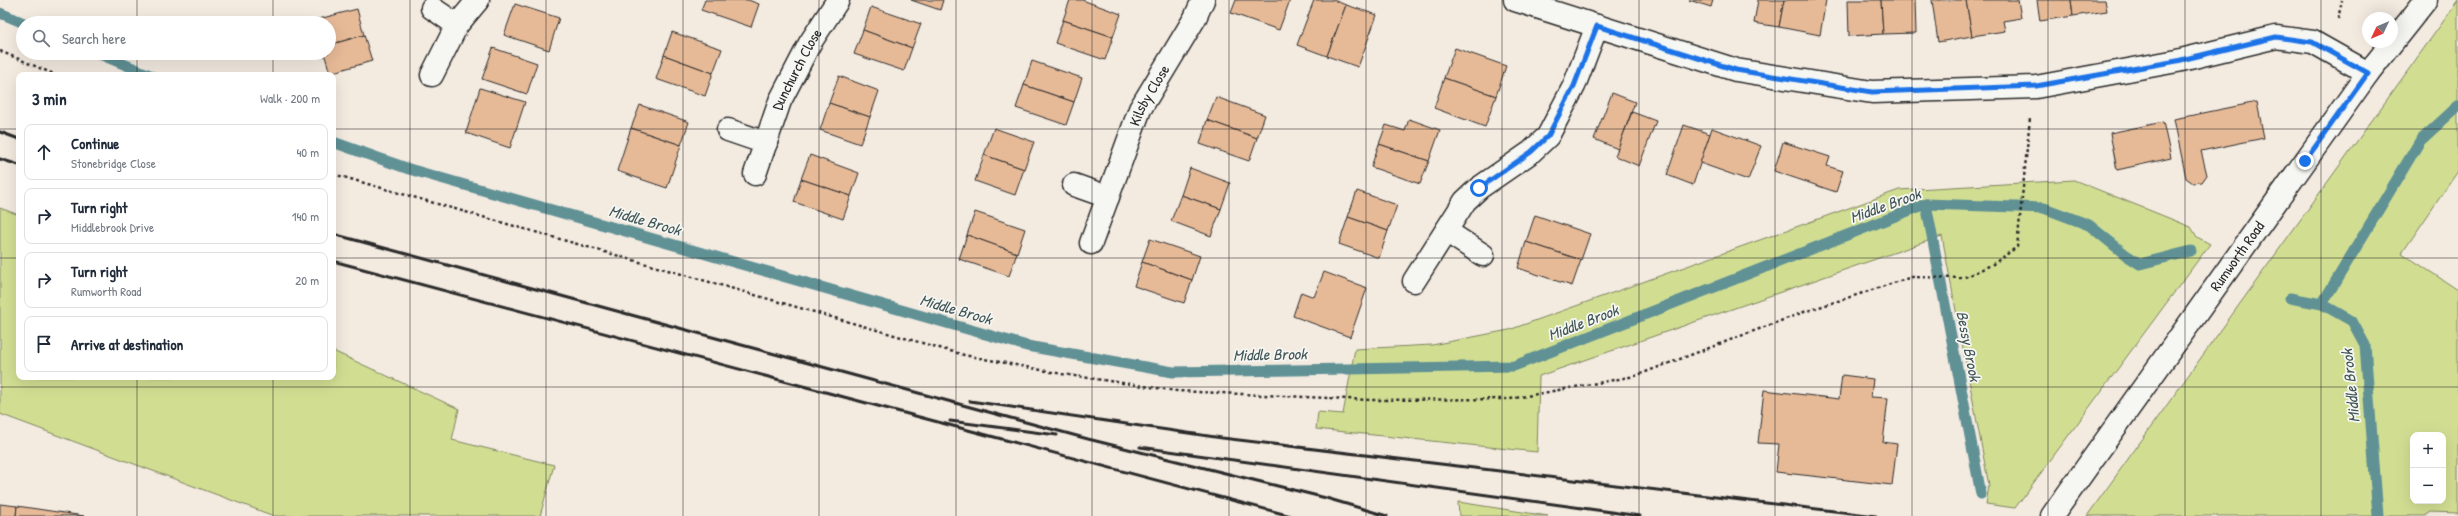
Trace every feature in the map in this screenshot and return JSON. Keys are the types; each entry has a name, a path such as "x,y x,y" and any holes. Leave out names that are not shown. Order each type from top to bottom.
{"street":[{"path":"432,75 457,25 478,0"},
{"name":"Dunchurch Close","path":"755,174 780,101 810,43 838,0"},
{"name":"Kilsby Close","path":"1092,243 1140,109 1195,18 1203,0"},
{"path":"1515,0 1736,70 1872,92 2036,86 2177,61 2276,37 2312,42 2368,73"},
{"name":"Rumworth Road","path":"2052,516 2368,73 2426,0"},
{"path":"432,8 457,25"},
{"path":"1414,281 1465,201 1479,188 1531,152 1548,136 1574,86 1597,26"},
{"path":"728,130 766,143"},
{"path":"1074,185 1108,197"},
{"path":"1446,230 1483,255"}],"path":[{"path":"0,51 16,58"},
{"path":"21,60 49,72"},
{"path":"336,175 964,355 1062,374 1177,391 1370,400 1510,399 1635,376 1804,312 1912,277 1963,278 1993,264 2017,247 2027,162 2030,120 2036,86"}],"green space":[{"path":"2458,1 2458,171 2402,253 2458,290 2458,513 2430,512 2424,516 2087,516"},
{"path":"2074,180 2191,227 2197,237 2210,244 2015,508 1986,504 1989,486 1942,236 1539,376 1537,452 1316,429 1318,412 1343,414 1355,349 1432,345 1509,330 1899,190"},
{"path":"0,208 16,214 16,380 336,380 336,352 459,409 452,440 554,465 540,516 274,516 0,414"},
{"path":"1458,502 1548,516 1459,516"}],"building":[{"path":"705,0 748,0 759,4 751,27 701,10"},
{"path":"911,0 943,0 940,10"},
{"path":"1070,0 1082,0 1121,14 1113,37 1063,20"},
{"path":"1236,0 1290,0 1279,30 1231,13"},
{"path":"1314,0 1333,0 1346,5 1327,56 1297,45"},
{"path":"1689,0 1713,0 1711,7"},
{"path":"1758,0 1784,0 1779,27 1754,23"},
{"path":"1784,0 1826,0 1820,35 1779,27"},
{"path":"1848,0 1881,0 1883,34 1849,36"},
{"path":"1881,0 1915,0 1916,33 1883,34"},
{"path":"1932,0 1966,0 1972,36 1938,42"},
{"path":"1966,0 2018,0 2021,18 2003,21 2005,31 1972,36"},
{"path":"2037,0 2071,0 2073,16 2040,21"},
{"path":"2071,0 2105,0 2107,11 2073,16"},
{"path":"515,4 559,18 549,50 504,35"},
{"path":"1346,5 1377,15 1358,67 1327,56"},
{"path":"871,7 921,24 912,48 863,30"},
{"path":"357,9 364,35 336,43 336,16 330,16"},
{"path":"1063,20 1113,37 1105,60 1055,43"},
{"path":"863,30 912,48 904,71 854,54"},
{"path":"672,32 722,49 713,73 664,55"},
{"path":"364,35 372,61 330,72 326,60 336,60 336,43"},
{"path":"493,48 537,63 527,94 482,79"},
{"path":"1455,48 1506,66 1496,96 1444,78"},
{"path":"664,55 713,73 705,96 656,79"},
{"path":"1032,61 1082,78 1074,102 1024,85"},
{"path":"839,76 879,91 870,117 829,103"},
{"path":"1444,78 1496,96 1485,127 1434,108"},
{"path":"1024,85 1074,102 1066,125 1016,108"},
{"path":"480,88 525,102 510,148 466,133"},
{"path":"1612,93 1635,102 1618,149 1594,139"},
{"path":"1216,97 1265,115 1257,138 1207,120"},
{"path":"2257,102 2264,138 2201,151 2207,175 2202,182 2193,183 2186,178 2174,119"},
{"path":"829,103 870,117 860,144 820,130"},
{"path":"640,105 689,122 681,145 631,128"},
{"path":"1632,112 1656,121 1639,166 1615,156"},
{"path":"1409,119 1440,130 1429,161 1379,144 1386,125 1405,131"},
{"path":"1207,120 1257,138 1249,161 1200,144"},
{"path":"2163,122 2171,158 2117,170 2110,133"},
{"path":"1684,125 1710,134 1693,185 1667,175"},
{"path":"631,128 681,145 667,188 617,171"},
{"path":"994,128 1034,142 1024,169 984,155"},
{"path":"1712,128 1761,146 1748,180 1700,163"},
{"path":"1783,142 1830,157 1827,166 1843,171 1836,192 1774,171"},
{"path":"1379,144 1429,161 1420,184 1371,167"},
{"path":"810,155 859,173 851,196 801,179"},
{"path":"984,155 1024,169 1015,195 975,181"},
{"path":"1190,168 1230,183 1221,209 1181,195"},
{"path":"801,179 851,196 843,219 794,202"},
{"path":"1357,191 1397,205 1388,231 1348,217"},
{"path":"1181,195 1221,209 1211,236 1171,221"},
{"path":"975,212 1025,229 1017,253 967,235"},
{"path":"1535,215 1590,234 1581,260 1526,242"},
{"path":"1348,217 1388,231 1379,258 1339,244"},
{"path":"967,235 1017,253 1009,276 959,259"},
{"path":"1150,239 1200,256 1192,280 1142,262"},
{"path":"1526,242 1581,260 1572,286 1518,268"},
{"path":"1142,262 1192,280 1184,303 1134,286"},
{"path":"1324,272 1367,288 1350,337 1293,316 1301,292 1314,297"},
{"path":"1842,375 1873,379 1871,397 1888,398 1883,442 1897,444 1892,485 1776,472 1779,444 1758,443 1764,390 1839,399"},
{"path":"0,504 17,506 16,516 0,516"},
{"path":"17,506 84,516 16,516"}],"waterway":[{"name":"Middle Brook","path":"0,13 16,20"},
{"name":"Middle Brook","path":"114,60 143,72"},
{"path":"2322,304 2420,141 2458,106"},
{"name":"Middle Brook","path":"336,143 409,169 1027,346 1173,372 1514,366 1926,204 2044,208 2089,225 2126,255 2140,264 2191,251"},
{"name":"Bessy Brook","path":"1926,204 1981,494"},
{"name":"Middle Brook","path":"2290,298 2322,304 2352,321 2365,345 2378,516"}],"railway":[{"path":"0,132 16,138"},
{"path":"0,159 16,164"},
{"path":"336,235 1088,439 1326,498 1387,516"},
{"path":"336,262 1291,516"},
{"path":"970,401 1222,438 1876,516"},
{"path":"950,421 1057,435"},
{"path":"1140,447 1640,516"}],"route":[{"path":"1479,188 1531,152 1548,136 1574,86 1597,26 1736,70 1872,92 1963,90 2036,86 2177,61 2276,37 2312,42 2368,73 2305,161"}]}
